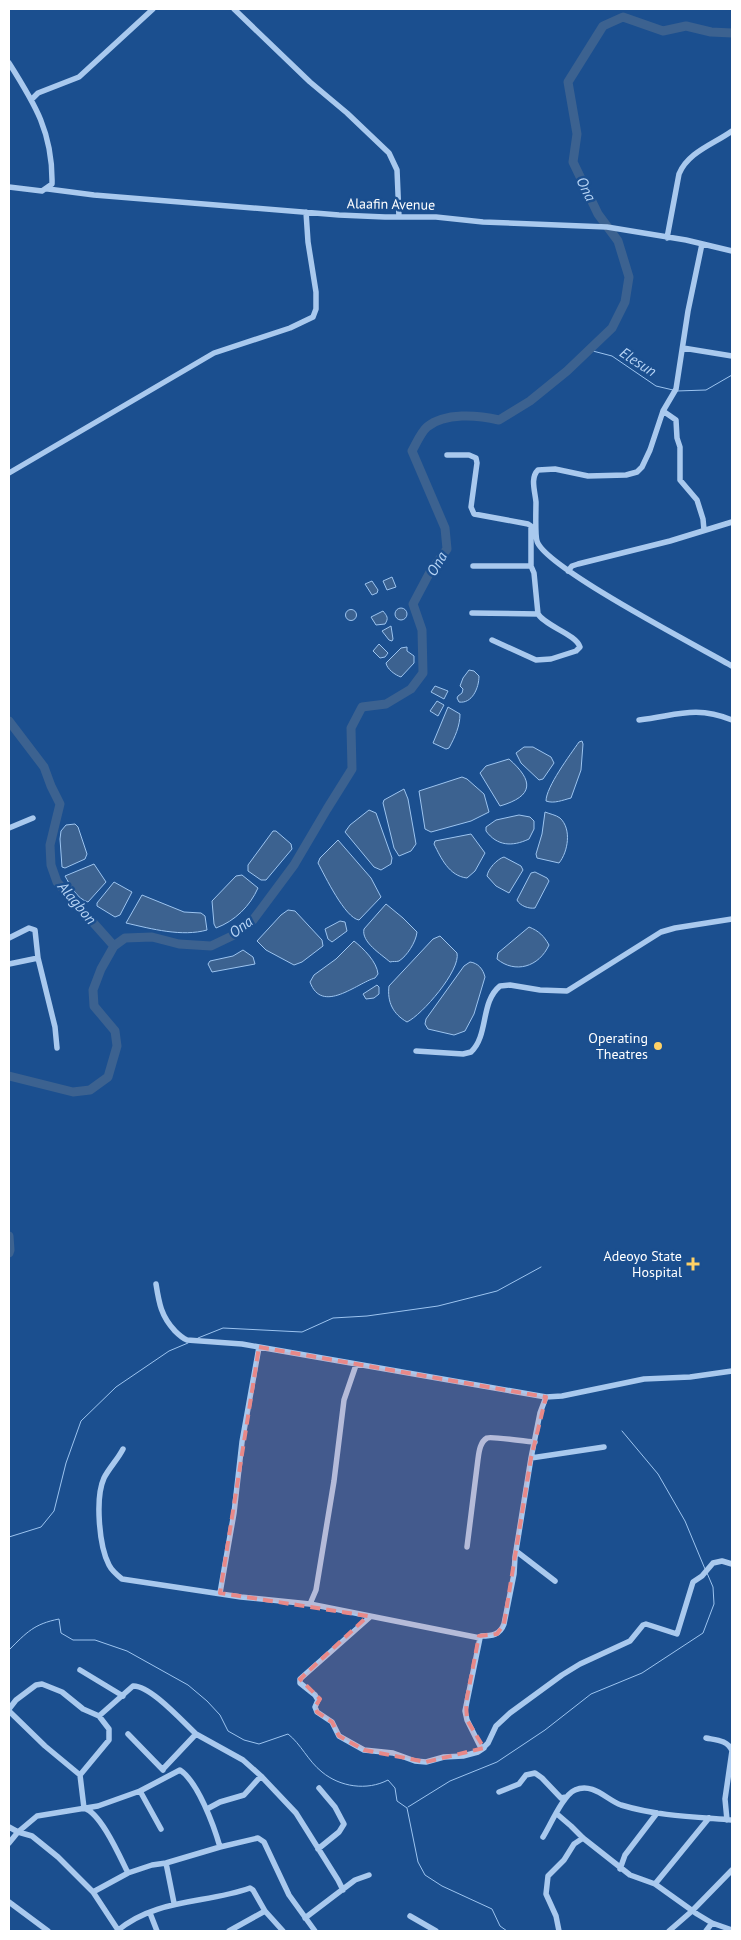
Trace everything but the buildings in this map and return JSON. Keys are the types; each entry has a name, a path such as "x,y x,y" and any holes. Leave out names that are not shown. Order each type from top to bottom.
{"street":[{"path":"32,99 38,93 79,77 154,9"},
{"path":"234,9 310,82 347,113 389,153 397,170 399,217"},
{"path":"9,63 32,99 43,123 50,154 52,184 48,189"},
{"path":"667,238 678,174 682,166 695,154 732,131"},
{"name":"Alaafin Avenue","path":"9,187 37,191 48,189 94,196 339,215 436,217 483,222 607,227 732,251"},
{"path":"9,473 214,352 290,328 313,317 316,309 316,292 308,242 306,212"},
{"path":"702,244 674,391 663,411 645,463 637,472 626,475 588,476 555,469 538,470 533,480 537,542 547,556 587,584 732,666"},
{"path":"683,348 732,356"},
{"path":"663,411 676,420 677,438 680,447 680,480 696,500 703,519 704,530"},
{"path":"447,455 469,455 476,458 472,512 476,515 528,524 532,529 530,547 531,566 534,573 538,614 541,619 579,643 580,649 551,659 536,660 492,640"},
{"path":"568,571 572,566 578,564 670,541 732,522"},
{"path":"530,547 540,545"},
{"path":"473,566 531,566"},
{"path":"472,613 538,614"},
{"path":"639,720 689,712 714,714 732,720"},
{"path":"9,828 32,818"},
{"path":"416,1051 463,1054 471,1052 480,1036 491,997 500,986 510,985 540,990 568,991 661,932 732,919"},
{"path":"9,938 29,928 34,928 35,930 38,958 55,1027 57,1048"},
{"path":"9,964 38,958"},
{"path":"156,1284 159,1306 164,1317 183,1339 242,1344 546,1397 562,1396 644,1379 690,1378 732,1371"},
{"path":"220,1592 234,1513 242,1442 259,1347"},
{"path":"310,1604 316,1590 334,1481 344,1400 356,1365"},
{"path":"123,1449 104,1478 99,1502 100,1526 110,1568 122,1578 220,1592 241,1597 310,1604 480,1638 481,1636 496,1634 502,1628 514,1574 531,1458 540,1413 546,1397"},
{"path":"467,1547 479,1450 484,1441 492,1437 535,1442"},
{"path":"531,1458 604,1447"},
{"path":"516,1551 555,1581"},
{"path":"370,1617 300,1680 300,1683 318,1699 315,1707 317,1712 332,1722 339,1736 364,1750 393,1753 415,1761 426,1762 444,1757 463,1756 478,1752 488,1743 496,1726 510,1713 580,1664 630,1641 643,1625 646,1624 665,1632 676,1634 693,1582 715,1562 722,1561 732,1564"},
{"path":"480,1638 465,1711 467,1720 480,1746 484,1748"},
{"path":"80,1670 123,1696"},
{"path":"80,1775 109,1740 109,1729 100,1716 83,1709 62,1692 42,1684 36,1685 16,1700 9,1710 45,1746 80,1775 84,1808"},
{"path":"100,1716 133,1686 143,1687 196,1734 242,1760 261,1776 296,1813 338,1880 342,1890"},
{"path":"128,1734 163,1769 166,1777"},
{"path":"163,1769 196,1734"},
{"path":"543,1837 566,1797 576,1789 591,1790 603,1794 620,1804 657,1813 730,1820 725,1808 732,1751 725,1742 706,1738"},
{"path":"9,1843 18,1832 37,1816 98,1806 140,1792 180,1770 187,1775 207,1809 220,1847"},
{"path":"499,1792 519,1784 526,1775 535,1773 561,1798 566,1797"},
{"path":"207,1809 220,1802 244,1795 261,1776"},
{"path":"318,1849 339,1832 344,1824 335,1807 319,1788"},
{"path":"140,1792 161,1829"},
{"path":"84,1808 91,1810 114,1843 128,1873"},
{"path":"620,1869 625,1855 657,1813"},
{"path":"557,1814 620,1869 630,1875 655,1884 712,1923 732,1930"},
{"path":"655,1884 710,1818"},
{"path":"9,1827 32,1836 58,1857 93,1892 117,1930 174,1903 232,1895 250,1888 265,1911 283,1931"},
{"path":"93,1892 128,1873 152,1865 166,1863 258,1838 264,1842 289,1895 315,1931"},
{"path":"559,1931 556,1916 546,1894 548,1876 564,1860 574,1844 583,1838"},
{"path":"166,1863 174,1903"},
{"path":"669,1931 692,1911 732,1870"},
{"path":"305,1918 356,1880 369,1875"},
{"path":"9,1902 48,1931"},
{"path":"229,1931 265,1911"},
{"path":"150,1913 157,1931"},
{"path":"410,1916 436,1931"},
{"path":"706,1931 712,1923"}],"highlighted area":[{"path":"259,1347 546,1397 531,1458 504,1624 497,1634 479,1636 466,1703 467,1720 484,1748 426,1762 364,1750 339,1736 332,1722 317,1712 315,1707 320,1699 300,1679 368,1616 220,1593"}],"water":[{"path":"392,577 396,587 387,590 383,581"},
{"path":"372,581 378,590 377,593 372,595 365,584"},
{"path":"399,608 403,608 407,614 403,620 399,620 395,616 395,612"},
{"path":"351,609 357,615 351,621 345,615"},
{"path":"383,611 387,617 385,624 376,625 371,617"},
{"path":"391,626 393,639 392,641 382,631"},
{"path":"379,644 388,653 385,657 380,658 373,651"},
{"path":"407,647 407,651 414,656 414,663 401,677 396,675 386,663 401,648"},
{"path":"469,670 474,671 479,676 478,685 471,698 464,702 459,702 457,698 463,689 460,686"},
{"path":"435,686 448,691 444,699 431,692"},
{"path":"437,701 444,705 438,716 430,711"},
{"path":"448,707 460,714 455,736 449,748 446,749 433,743"},
{"path":"582,741 581,770 571,798 555,802 546,801 559,771 579,742"},
{"path":"524,747 533,747 551,757 554,763 543,779 539,780 521,763 516,753"},
{"path":"509,759 523,774 527,787 519,798 500,806 480,773 486,766"},
{"path":"462,777 484,794 489,812 471,821 431,832 425,829 419,791"},
{"path":"404,789 408,799 416,844 411,851 399,856 394,848 383,803 384,800"},
{"path":"369,810 376,813 392,858 391,864 381,870 374,867 345,832 350,825"},
{"path":"545,812 560,818 566,828 565,853 559,863 537,858 536,854 542,834"},
{"path":"519,815 530,817 534,821 534,829 529,839 523,842 505,844 495,840 486,831 486,827 496,820"},
{"path":"75,824 78,827 87,854 85,859 65,868 62,867 61,831 66,825"},
{"path":"273,831 276,831 291,844 292,849 266,880 261,880 248,871 248,865"},
{"path":"471,834 485,853 475,871 467,878 455,874 446,866 434,844 435,841"},
{"path":"338,840 371,878 381,897 359,920 354,918 342,905 318,863 320,858"},
{"path":"504,857 521,866 523,870 509,893 496,886 487,876 493,865"},
{"path":"94,864 106,882 88,902 77,895 65,876"},
{"path":"535,872 549,881 535,908 530,908 522,905 517,900 531,873"},
{"path":"242,875 258,888 251,901 241,912 216,928 212,901 236,876"},
{"path":"114,882 132,892 120,915 115,917 97,906 97,903"},
{"path":"142,895 184,912 201,913 205,916 207,930 187,933 156,930 126,923"},
{"path":"386,904 417,932 411,948 398,961 390,962 372,947 364,934 364,929"},
{"path":"288,910 295,911 322,940 323,946 302,962 294,965 266,950 257,941"},
{"path":"340,921 345,922 347,931 332,942 328,939 325,929"},
{"path":"529,927 541,934 549,945 539,959 526,966 519,967 504,964 497,959 498,953"},
{"path":"440,936 457,953 457,961 447,980 430,1002 414,1018 407,1022 392,1007 389,997 389,986 433,939"},
{"path":"354,941 373,960 378,974 375,978 331,997 323,996 316,992 310,982 314,975 336,959"},
{"path":"243,950 253,957 255,964 212,972 208,964 210,961 233,956"},
{"path":"470,962 480,967 485,977 474,1014 465,1031 454,1035 428,1029 425,1024 426,1019 464,966"},
{"path":"377,985 379,987 379,994 374,998 366,999 363,994"}],"waterway":[{"name":"Ona","path":"9,1076 73,1092 90,1090 108,1077 117,1046 115,1031 94,1006 93,990 101,969 114,946 125,938 152,937 179,944 211,946 234,935 253,920 294,865 352,769 351,728 362,707 386,704 411,689 423,673 422,630 413,604 430,572 447,549 445,528 412,451 421,435 434,422 452,417 472,416 499,420 530,401 567,371 612,328 625,302 629,277 618,241 598,214 573,162 577,134 568,82 603,26 623,17 663,31 686,26 711,32 732,33"},
{"name":"Elesun","path":"589,350 612,356 656,386 673,390"},
{"name":"Elesun","path":"677,391 706,390 732,375"},
{"name":"Alagbon","path":"9,721 44,767 60,804 50,845 51,865 57,882 114,946"},
{"name":"Ona","path":"9,1236 9,1253"},
{"path":"198,1338 223,1328 302,1332 333,1318 367,1316 438,1306 497,1291 541,1267"},
{"path":"9,1537 41,1527 54,1511 66,1463 81,1421 116,1387 169,1351 188,1343"},
{"path":"622,1431 658,1474 685,1521 705,1569"},
{"path":"408,1807 450,1781 497,1762 545,1730 591,1694 642,1673 703,1633 714,1604 713,1587 707,1573"},
{"path":"9,1650 37,1626 59,1619 61,1633 73,1640 95,1640 127,1651 188,1685 220,1715 228,1731 244,1740 259,1744 288,1734 317,1768 337,1781 354,1786 371,1786 388,1780 395,1788 397,1801 407,1808 418,1862 425,1875 442,1886 492,1909 500,1926 507,1931"}],"place":[{"name":"Operating Theatres","path":"658,1046"},
{"name":"Adeoyo State Hospital","path":"693,1264"}]}
